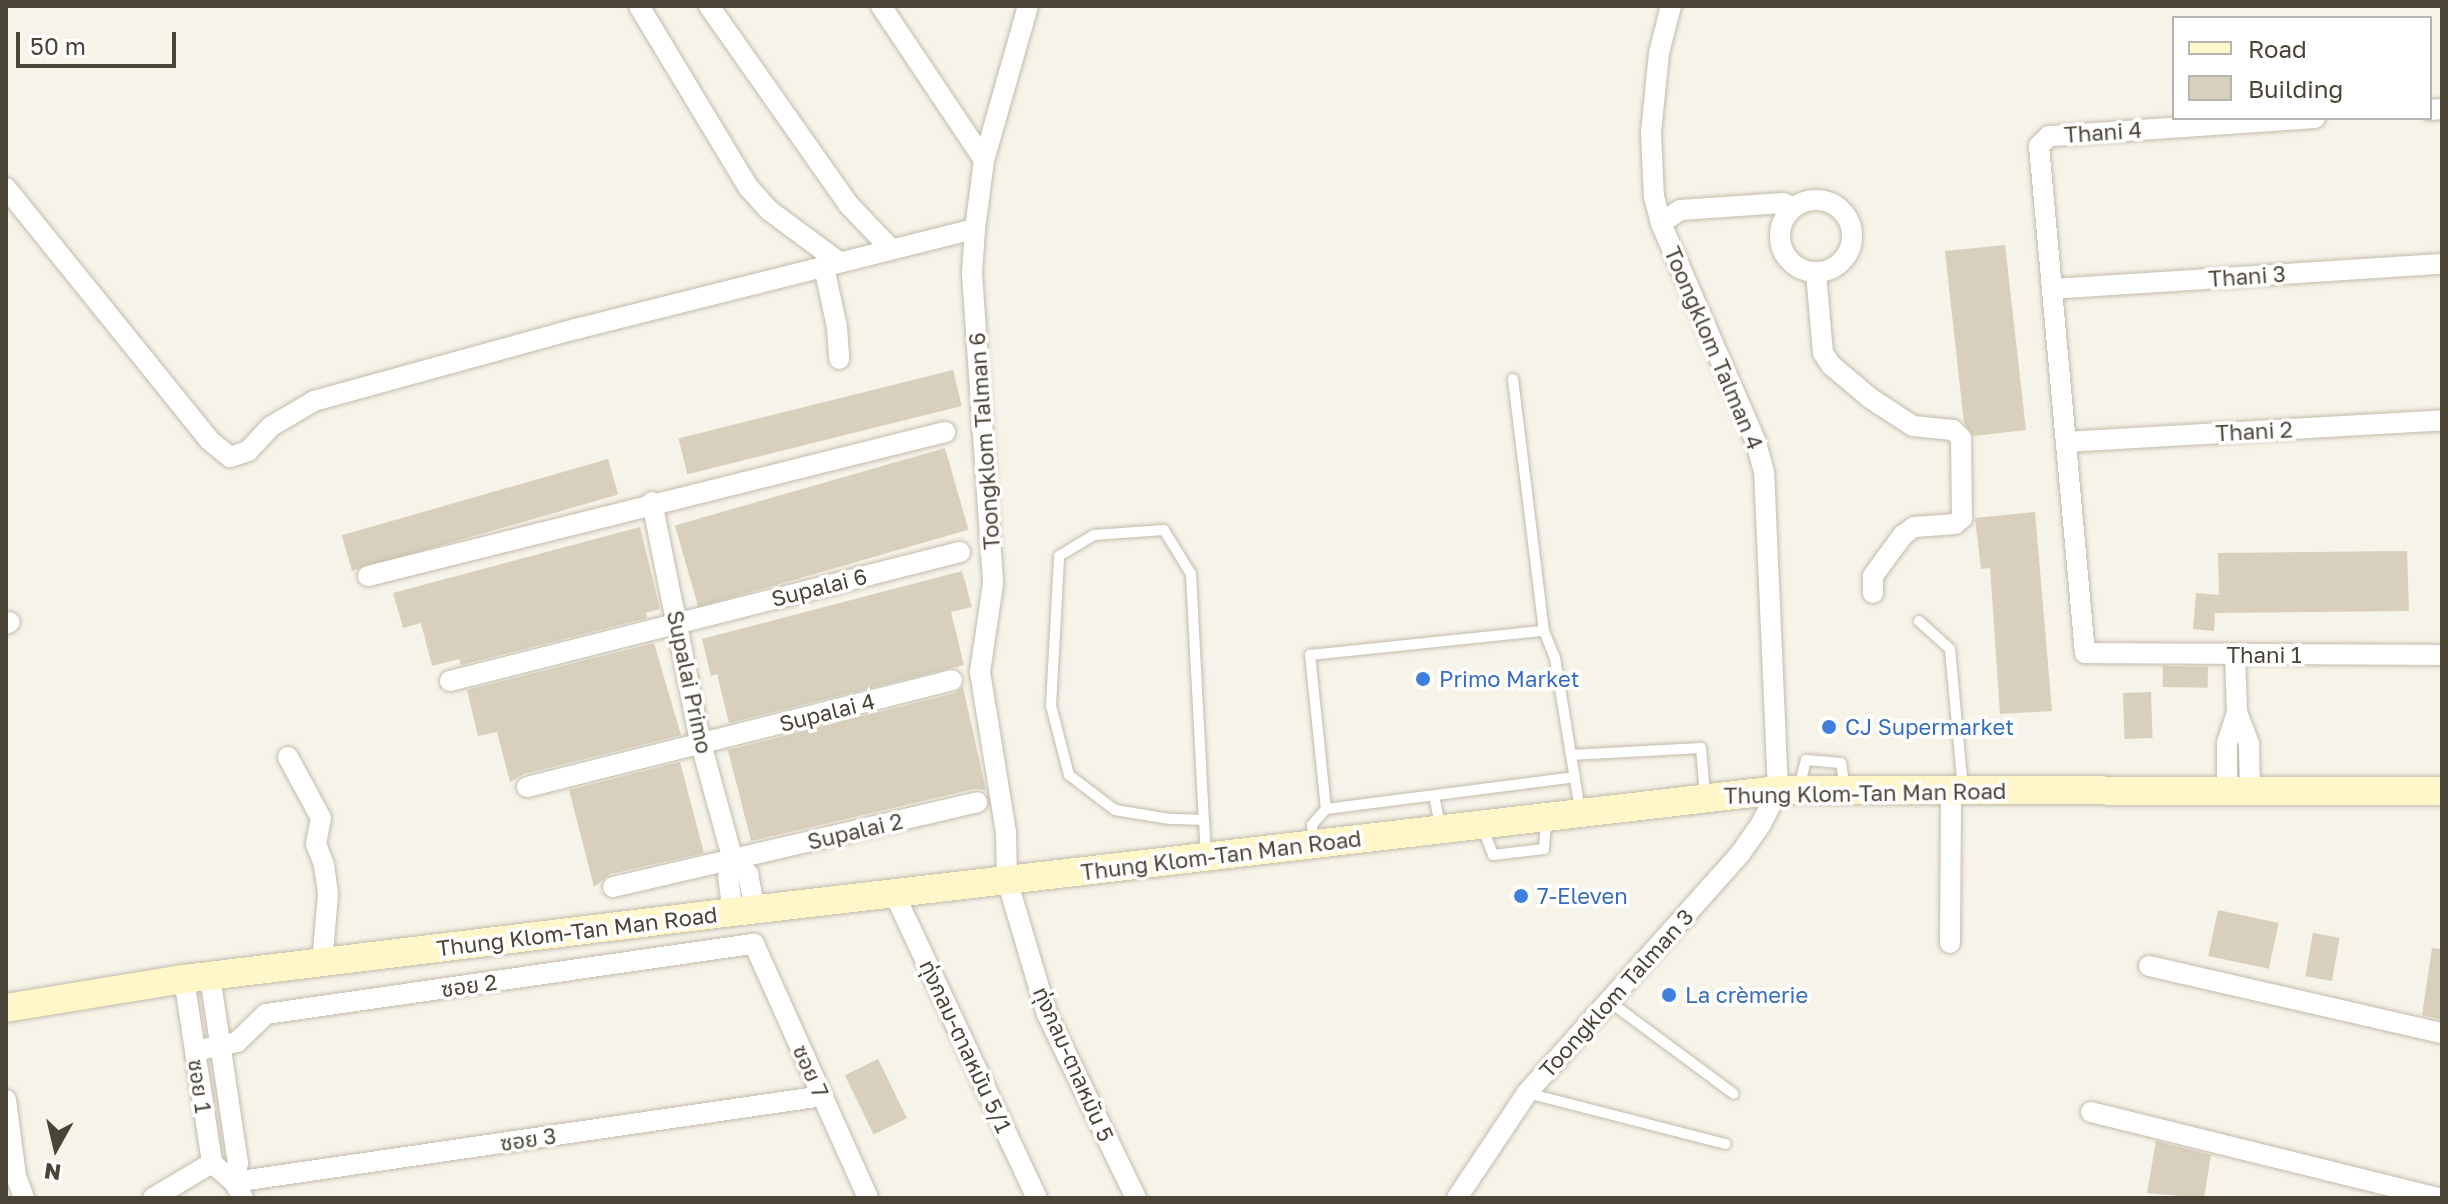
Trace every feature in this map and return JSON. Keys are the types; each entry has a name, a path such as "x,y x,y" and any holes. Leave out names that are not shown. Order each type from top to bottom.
{"street":[{"path":"639,6 749,188 831,265 839,359"},
{"path":"709,6 849,205 890,248"},
{"path":"881,6 984,160"},
{"name":"Toongklom Talman 6","path":"1007,880 1002,802 980,672 993,584 972,273 984,160 1028,6"},
{"name":"Toongklom Talman 4","path":"1671,6 1659,53 1651,133 1654,197 1661,223 1756,442 1764,472 1788,790"},
{"name":"Thani 4","path":"2052,289 2039,146 2049,136 2285,120"},
{"path":"6,188 209,440 230,457 248,451 270,427 314,401 576,329 975,229"},
{"path":"1819,199 1843,211 1851,223 1850,250 1843,261 1832,269 1816,273 1790,262 1782,249 1779,234 1783,219 1793,207 1819,199"},
{"path":"1661,223 1680,210 1783,203 1793,207"},
{"name":"Thani 3","path":"2052,289 2442,264"},
{"path":"1816,273 1823,353 1831,365 1870,398 1913,426 1953,430 1961,438 1962,518 1955,524 1914,527 1903,535 1873,576 1873,593"},
{"path":"2052,289 2066,442"},
{"name":"Thani 2","path":"2066,442 2442,420"},
{"path":"368,576 652,502 945,432"},
{"name":"Thani 1","path":"2066,442 2085,653 2442,655"},
{"name":"Supalai Primo","path":"652,502 701,744 733,860 728,877 744,911"},
{"name":"Supalai 6","path":"450,681 960,552"},
{"path":"2235,655 2237,712 2227,743 2238,791"},
{"name":"Supalai 4","path":"527,787 952,680"},
{"path":"288,757 321,818 316,844 324,865 328,895 322,963"},
{"name":"Thung Klom-Tan Man Road","path":"6,1008 197,978 1705,797 1788,790 2238,791 2440,796"},
{"name":"Toongklom Talman 3","path":"1457,1198 1527,1093 1740,854 1788,790"},
{"path":"1950,943 1957,790"},
{"name":"Supalai 2","path":"613,887 977,802"},
{"name":"ทุ่งกลม-ตาลหมัน 5","path":"1007,880 1047,1014 1136,1198"},
{"name":"ทุ่งกลม-ตาลหมัน 5/1","path":"894,893 1037,1198"},
{"name":"ซอย 2","path":"195,1051 237,1042 266,1014 754,944"},
{"name":"ซอย 7","path":"754,944 868,1198"},
{"path":"2149,966 2442,1033"},
{"name":"ซอย 1","path":"197,978 220,1046 238,1163 238,1190"},
{"name":"ซอย 1","path":"197,978 195,1051 212,1163"},
{"name":"ซอย 3","path":"238,1190 823,1096"},
{"path":"6,1100 18,1197"},
{"path":"2091,1112 2439,1198"},
{"path":"153,1198 212,1163 238,1190"}],"lane":[{"path":"1513,379 1544,631 1555,658 1581,812"},
{"path":"1204,820 1170,819 1115,810 1069,775 1051,706 1059,556 1094,535 1164,530 1191,574 1206,856"},
{"path":"1919,621 1950,649 1957,790"},
{"path":"1326,809 1310,655 1544,631"},
{"path":"1571,755 1701,748 1705,797"},
{"path":"1315,843 1312,825 1326,809 1575,777"},
{"path":"1434,795 1441,828"},
{"path":"1610,1002 1734,1094"},
{"path":"1527,1093 1726,1144"}],"building":[{"path":"2005,245 2026,430 1973,436 1964,423 1945,251"},
{"path":"953,370 962,406 687,474 678,438"},
{"path":"945,448 968,530 698,607 675,525"},
{"path":"608,459 618,495 352,571 342,535"},
{"path":"2035,512 2052,711 2000,714 1990,568 1981,569 1975,518"},
{"path":"640,527 660,609 646,613 647,618 461,665 459,659 432,666 421,623 403,628 393,593"},
{"path":"2407,551 2409,611 2215,613 2214,631 2193,629 2196,593 2219,595 2218,553"},
{"path":"962,571 972,607 951,612 964,665 729,723 717,674 711,676 702,639"},
{"path":"654,643 681,735 524,774 510,782 497,732 478,736 467,690"},
{"path":"2163,666 2208,667 2208,688 2163,687"},
{"path":"963,687 986,790 974,789 751,841 728,750 955,693"},
{"path":"2151,692 2153,738 2125,739 2123,693"},
{"path":"680,762 704,853 610,874 594,887 569,790"},
{"path":"2218,910 2279,923 2269,969 2208,956"},
{"path":"2313,933 2340,938 2332,981 2305,976"},
{"path":"2432,948 2442,949 2442,1020 2422,1015"},
{"path":"878,1059 907,1118 874,1135 845,1075"},
{"path":"2156,1141 2211,1155 2204,1198 2147,1193"}],"place":[{"name":"Primo Market","path":"1423,679"},
{"name":"CJ Supermarket","path":"1829,727"},
{"name":"7-Eleven","path":"1521,896"},
{"name":"La crèmerie","path":"1669,995"}]}
